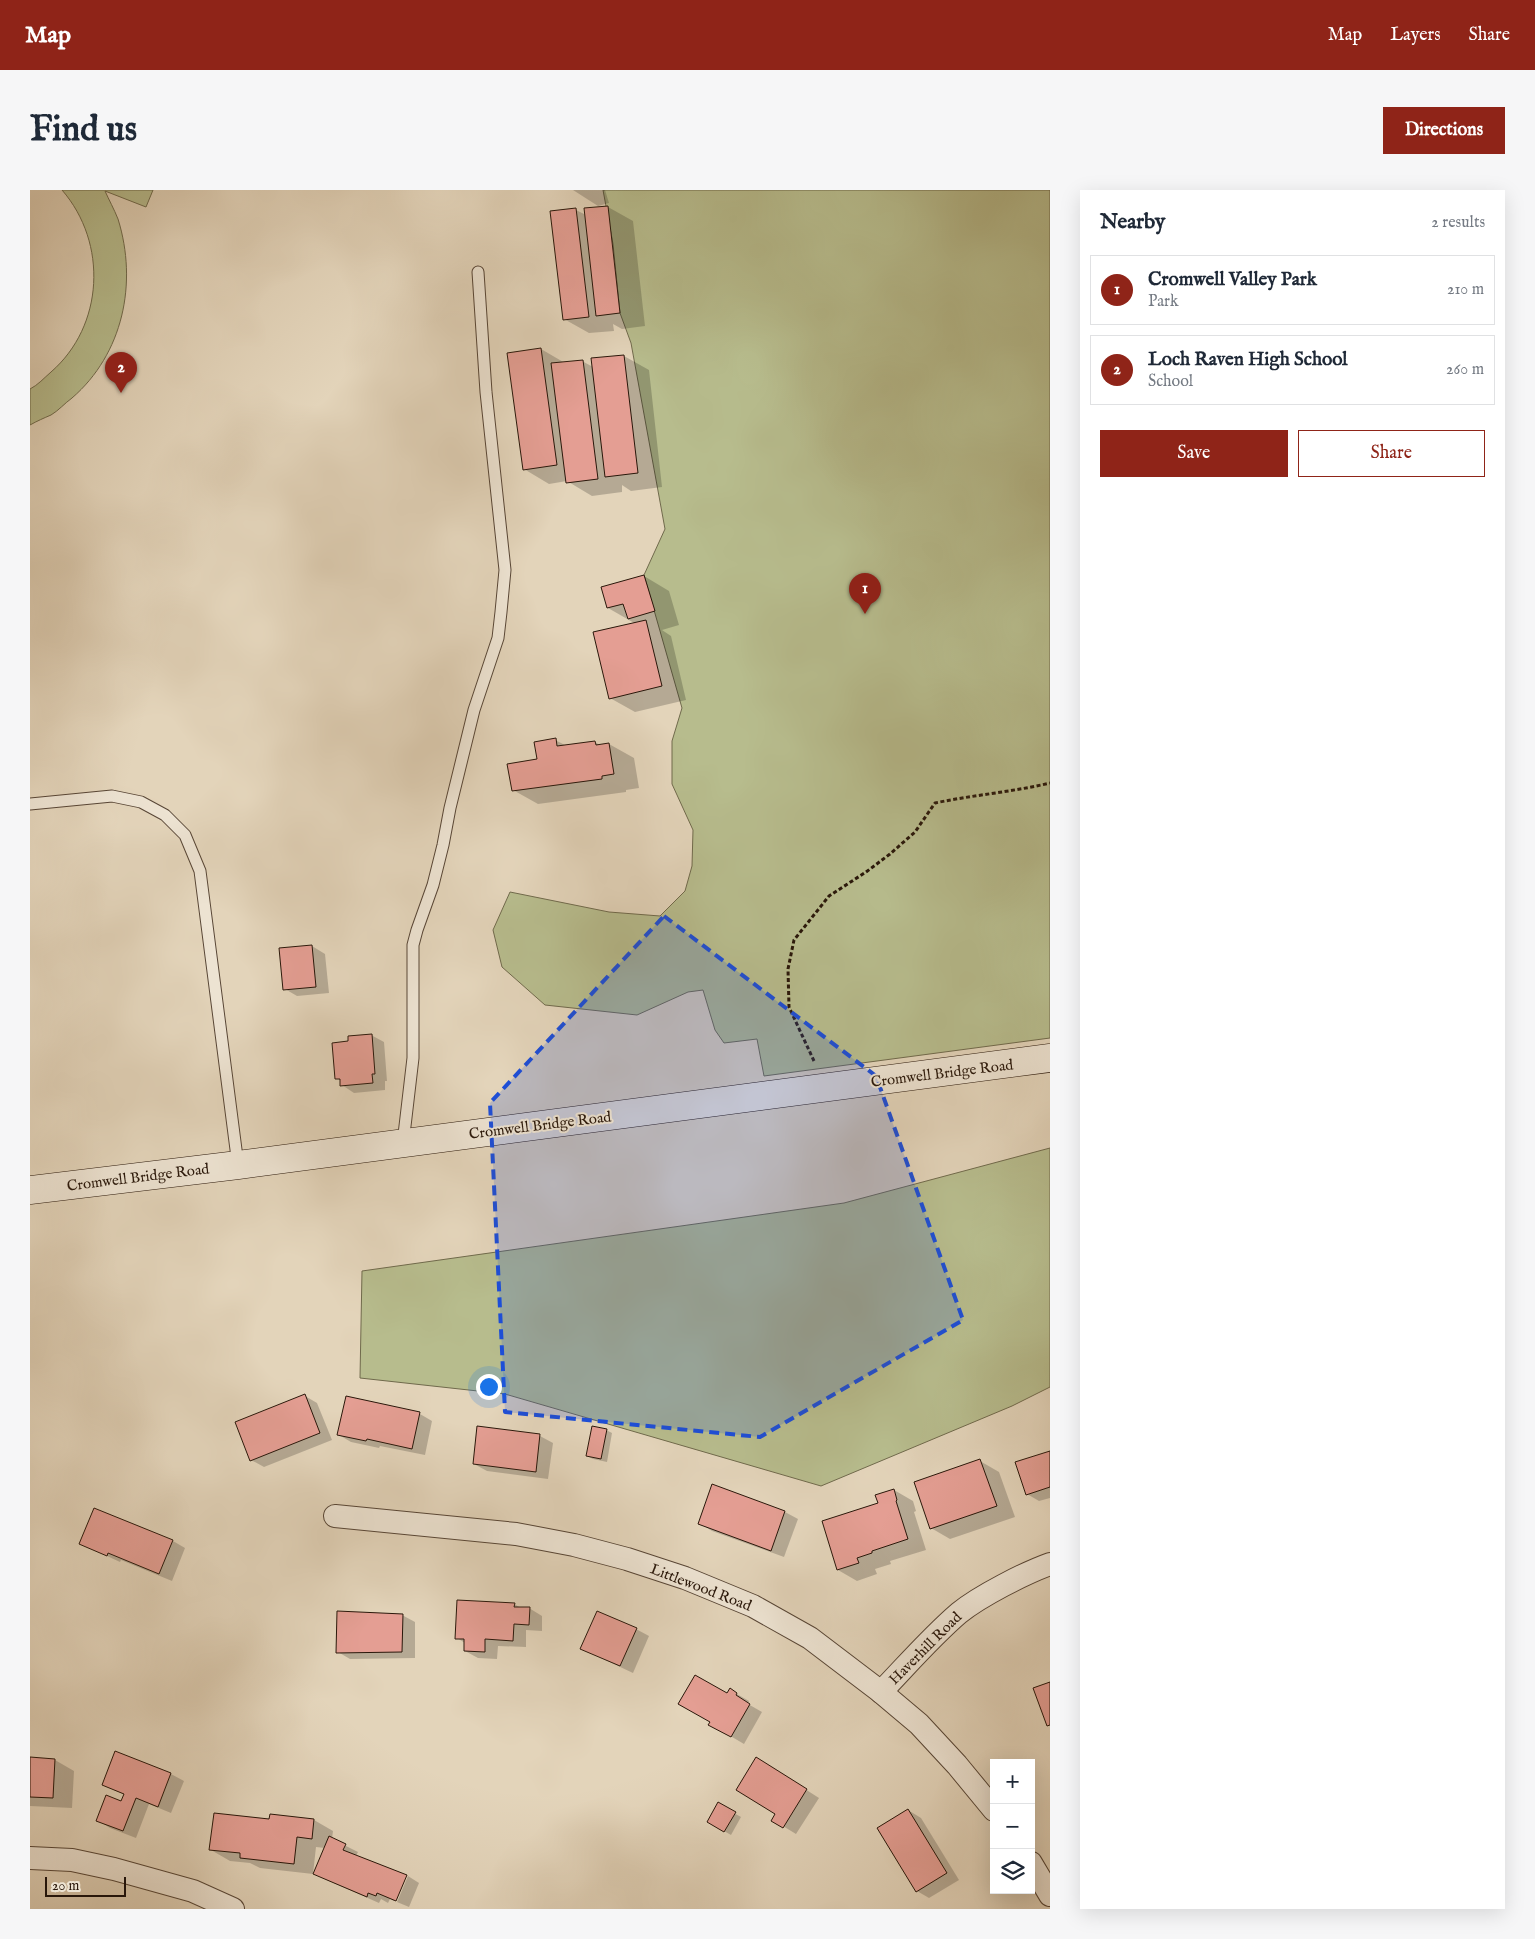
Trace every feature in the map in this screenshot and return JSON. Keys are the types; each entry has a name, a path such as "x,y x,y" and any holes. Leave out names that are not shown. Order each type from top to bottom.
{"main road":[{"name":"Cromwell Bridge Road","path":"30,1190 238,1165 1050,1058"}],"street":[{"name":"Littlewood Road","path":"335,1516 516,1534 583,1548 676,1575 753,1606 810,1638 881,1692 919,1724 957,1765 990,1805"},
{"name":"Haverhill Road","path":"881,1692 931,1639 961,1612 997,1590 1036,1569 1050,1564"},
{"path":"30,1858 72,1860 114,1869 193,1891 233,1909"},
{"path":"1035,1870 1050,1895"}],"lane":[{"path":"403,1143 413,1058 413,945 416,930 433,885 474,710 498,638 505,570 486,392 478,272"},
{"path":"30,804 112,796 141,802 165,815 185,835 200,871 238,1165"}],"path":[{"path":"819,1089 813,1057 789,1007 788,969 794,940 829,896 874,866 915,832 935,802 975,795 1012,792 1050,783"}],"highlighted area":[{"path":"664,916 876,1076 963,1320 760,1437 505,1412 490,1103"}],"green space":[{"path":"62,190 153,190 146,207 105,191 118,219 124,243 126,292 122,316 104,360 89,380 72,398 51,415 30,425 30,389 51,372 69,353 82,332 90,308 94,284 93,259 87,234 77,211"},
{"path":"603,190 1050,190 1050,1038 764,1076 757,1039 724,1043 715,1030 703,990 688,992 637,1015 545,1005 502,967 493,930 510,892 609,912 660,916 685,891 692,866 693,830 672,784 672,741 682,708 644,575 665,529 631,343 620,313 613,244"},
{"path":"1050,1148 1050,1387 1012,1406 821,1486 505,1394 360,1378 362,1271 844,1203"}],"building":[{"path":"608,206 620,313 596,316 584,208"},
{"path":"576,208 589,317 563,320 550,211"},
{"path":"541,348 557,465 523,470 507,353"},
{"path":"624,355 638,473 605,477 591,358"},
{"path":"583,360 598,479 566,483 551,363"},
{"path":"644,575 655,611 628,619 623,604 607,608 601,587"},
{"path":"646,620 662,686 609,699 593,632"},
{"path":"556,738 557,746 595,741 596,745 609,743 614,774 602,776 602,779 512,791 507,764 537,759 534,742"},
{"path":"312,945 316,987 283,990 279,948"},
{"path":"372,1034 375,1074 372,1074 373,1083 340,1086 340,1079 335,1079 332,1043 348,1041 348,1036"},
{"path":"305,1394 320,1433 250,1461 235,1422"},
{"path":"346,1396 420,1412 412,1449 367,1439 366,1441 337,1435"},
{"path":"477,1426 540,1434 536,1472 473,1464"},
{"path":"592,1426 607,1429 601,1459 586,1456"},
{"path":"1050,1451 1050,1487 1026,1495 1015,1462"},
{"path":"980,1459 997,1506 930,1529 914,1482"},
{"path":"712,1484 785,1511 771,1551 698,1524"},
{"path":"894,1489 908,1539 872,1551 872,1553 857,1558 859,1563 837,1570 822,1521 878,1503 875,1495"},
{"path":"94,1508 173,1540 159,1574 108,1553 107,1556 79,1544"},
{"path":"457,1600 515,1603 514,1607 530,1607 529,1625 514,1624 513,1641 485,1639 485,1652 464,1651 464,1639 455,1639"},
{"path":"337,1611 403,1614 402,1652 336,1653"},
{"path":"597,1611 637,1628 620,1666 580,1649"},
{"path":"695,1675 727,1693 730,1688 737,1693 736,1695 750,1704 731,1737 708,1725 710,1722 678,1704"},
{"path":"1050,1682 1050,1725 1047,1726 1033,1688"},
{"path":"115,1751 171,1773 158,1807 136,1798 123,1831 96,1821 106,1795 121,1801 124,1794 102,1785"},
{"path":"30,1757 55,1759 53,1798 30,1797"},
{"path":"756,1757 807,1789 783,1828 771,1821 775,1814 736,1790"},
{"path":"718,1802 736,1812 724,1832 707,1822"},
{"path":"908,1809 947,1873 916,1892 877,1828"},
{"path":"214,1813 269,1819 270,1814 314,1819 312,1839 297,1837 294,1864 240,1858 240,1853 209,1850"},
{"path":"329,1836 346,1844 343,1850 407,1875 396,1901 377,1893 376,1896 368,1893 367,1897 313,1874"}],"place":[{"name":"Loch Raven High School","path":"121,393"},
{"name":"Cromwell Valley Park","path":"865,614"}]}
